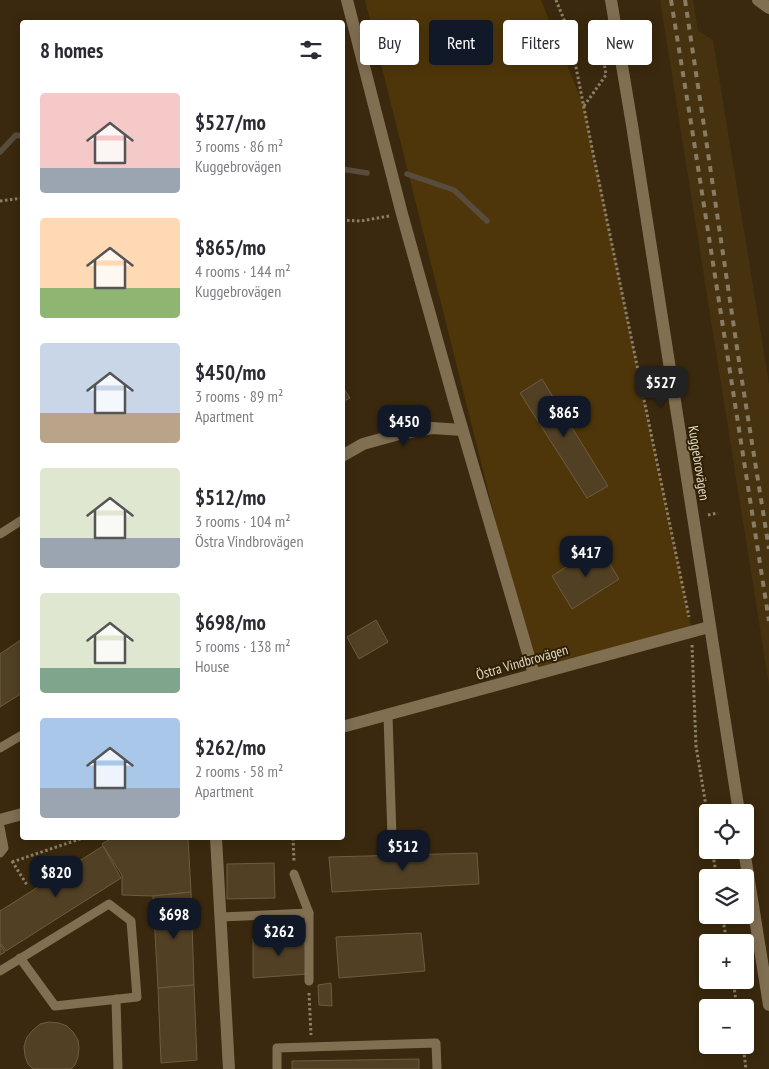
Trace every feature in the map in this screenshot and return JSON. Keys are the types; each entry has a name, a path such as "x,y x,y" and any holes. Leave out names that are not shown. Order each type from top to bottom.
{"street":[{"path":"347,0 402,214 462,430 534,674"},
{"name":"Kuggebrovägen","path":"611,0 737,804"},
{"path":"758,0 769,8"},
{"path":"345,454 363,444 399,434 432,428 462,430"},
{"name":"Östra Vindbrovägen","path":"345,726 709,627"},
{"path":"0,820 20,815"},
{"path":"216,840 229,1069"},
{"path":"745,859 769,1005"}],"lane":[{"path":"0,534 20,521"},
{"path":"388,716 392,837"},
{"path":"0,748 20,735"},
{"path":"0,827 2,851"},
{"path":"294,874 309,913 309,981"},
{"path":"0,971 20,958 109,904 131,921 137,997 55,1006 20,958"},
{"path":"221,917 309,913"},
{"path":"116,999 118,1069"},
{"path":"277,1069 277,1048 436,1043 437,1069"}],"path":[{"path":"556,0 570,32 692,632 696,746 706,804"},
{"path":"584,107 606,75 604,65"},
{"path":"0,201 20,198"},
{"path":"345,220 360,221 402,214"},
{"path":"12,862 77,840"},
{"path":"293,840 294,874"},
{"path":"2,851 12,862 27,885"},
{"path":"309,981 311,1048"},
{"path":"744,1054 746,1069"}],"shaded area":[{"path":"365,0 541,0 549,20 503,20 503,65 567,65 584,107 692,632 534,674 381,65 419,65 419,20 370,20"},
{"path":"660,0 693,0 698,31 713,40 769,384 769,685"}],"building":[{"path":"542,379 608,486 587,498 520,393"},
{"path":"345,390 350,398 345,400"},
{"path":"599,546 619,579 572,609 552,576"},
{"path":"376,620 388,642 359,659 347,637"},
{"path":"20,640 20,694 0,707 0,654"},
{"path":"109,840 188,840 191,892 153,896 122,895 122,875 102,844"},
{"path":"103,846 121,878 6,951 0,942 0,911"},
{"path":"477,853 479,884 332,892 329,857"},
{"path":"274,863 275,898 227,899 227,864"},
{"path":"191,892 194,985 158,988 153,896"},
{"path":"421,933 425,971 339,978 336,937"},
{"path":"304,936 308,974 253,978 253,939"},
{"path":"0,944 5,952 0,955"},
{"path":"331,983 332,1006 319,1005 318,985"},
{"path":"194,985 197,1060 161,1063 158,988"},
{"path":"49,1022 67,1026 78,1040 78,1057 71,1069 33,1069 28,1064 24,1046 27,1037 40,1024"},
{"path":"419,1059 419,1069 292,1069 292,1061"}],"waterway":[{"path":"0,152 16,135 20,136"},
{"path":"345,169 367,173"},
{"path":"407,174 454,190 487,221"}],"railway":[{"path":"671,0 769,621"},
{"path":"685,0 769,549"}]}
